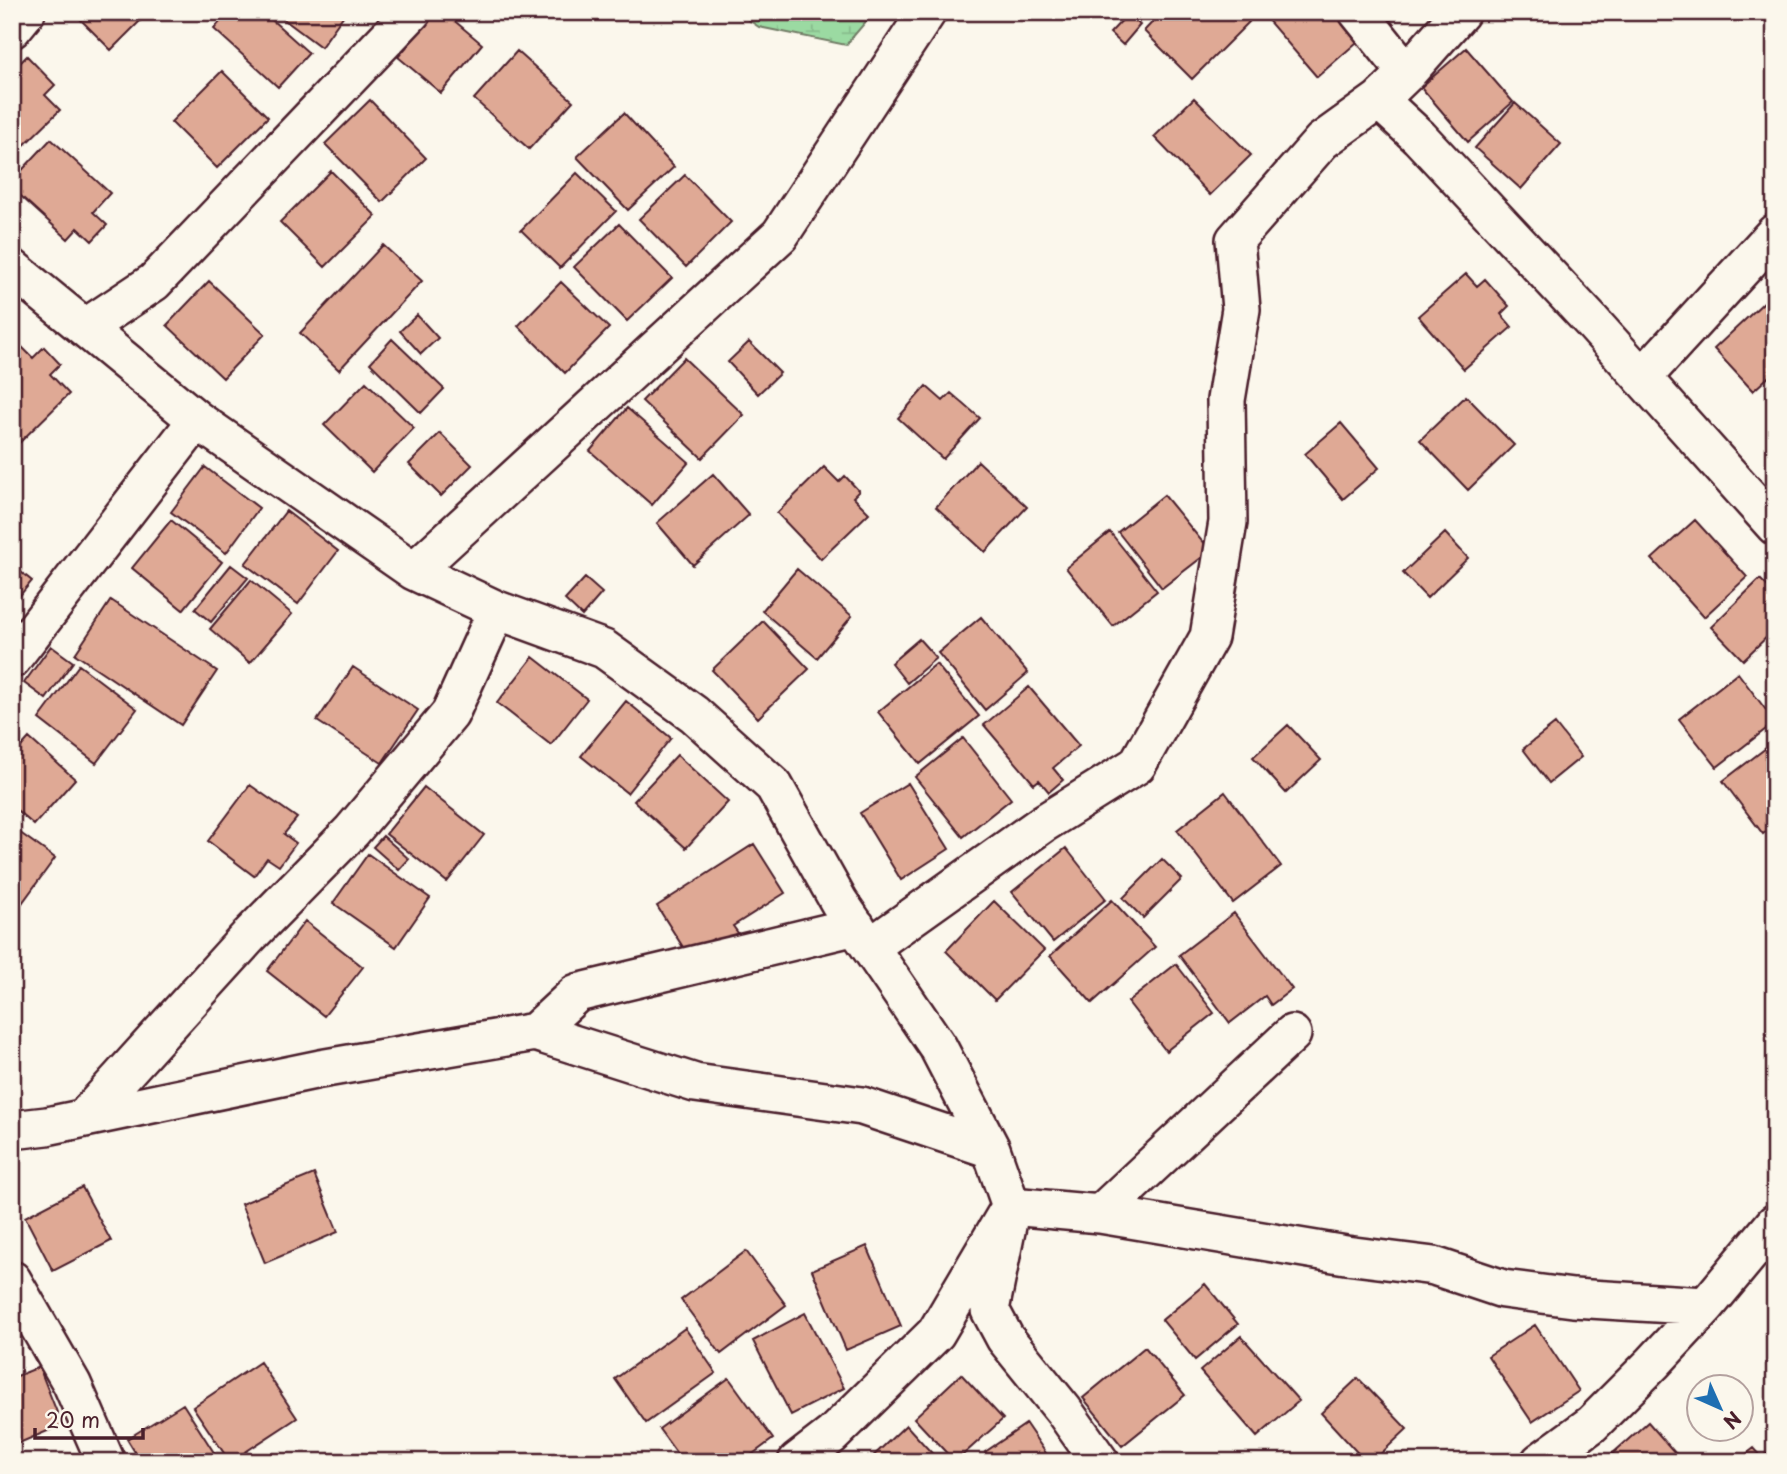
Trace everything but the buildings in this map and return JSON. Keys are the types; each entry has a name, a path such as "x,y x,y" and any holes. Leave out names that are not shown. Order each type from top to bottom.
{"street":[{"path":"12,29 26,12"},
{"path":"85,328 154,282 412,12"},
{"path":"414,570 780,234 926,12"},
{"path":"1358,12 1407,73"},
{"path":"535,1032 577,993 863,937 1137,765 1209,637 1227,522 1226,400 1241,309 1235,240 1322,141 1378,100 1407,73 1461,12"},
{"path":"1378,100 1419,137 1593,323 1775,526"},
{"path":"1642,378 1775,233"},
{"path":"12,268 197,420 414,570 497,610 604,649 694,713 774,786 839,902 938,1046 990,1149 1011,1206 990,1310 1005,1338 1064,1411 1100,1462"},
{"path":"12,659 197,420"},
{"path":"84,1118 248,936 352,831 450,714 497,610"},
{"path":"12,1130 47,1126 320,1069 535,1032 695,1083 862,1106 990,1149"},
{"path":"1100,1214 1292,1034"},
{"path":"1011,1206 1100,1214 1346,1255 1434,1266 1503,1289 1573,1298 1706,1306"},
{"path":"798,1461 832,1434 936,1333 1011,1206"},
{"path":"1540,1462 1592,1424 1706,1306 1774,1225"},
{"path":"12,1280 72,1384 106,1462"}],"green space":[{"path":"737,12 874,12 846,45 759,27"}]}
